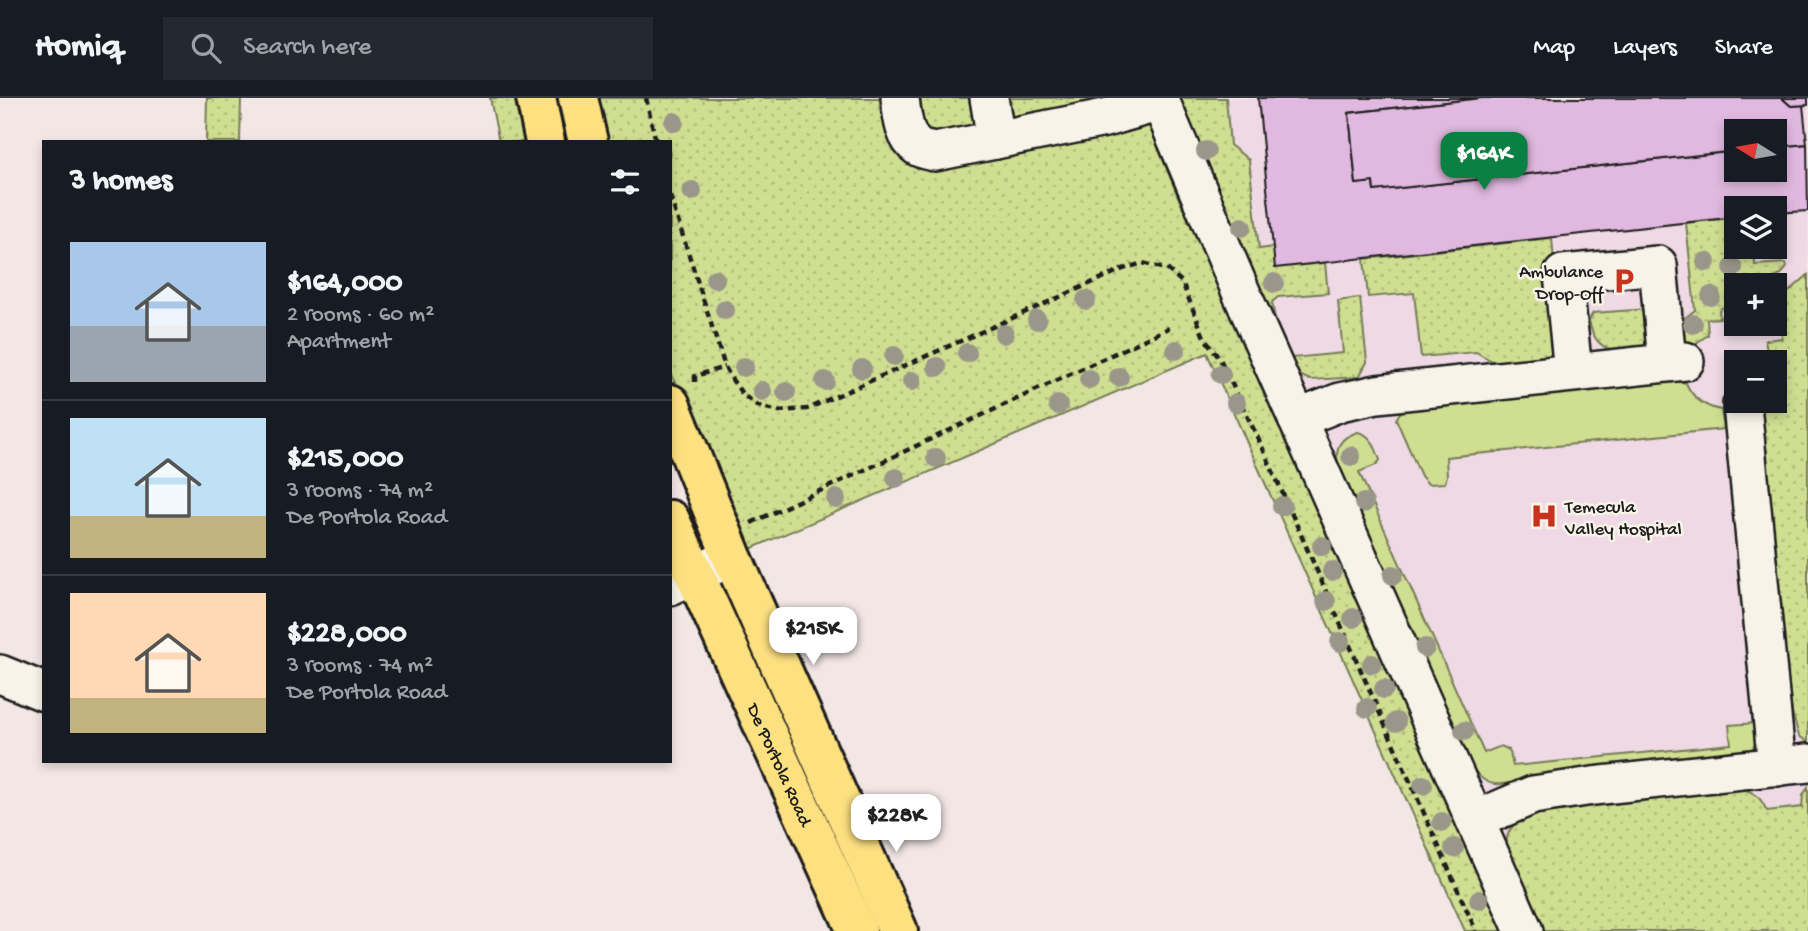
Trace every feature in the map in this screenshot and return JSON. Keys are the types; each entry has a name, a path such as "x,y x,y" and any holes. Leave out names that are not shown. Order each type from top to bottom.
{"main road":[{"path":"537,98 545,140"},
{"path":"578,98 588,140"},
{"name":"De Portola Road","path":"672,409 727,547 898,931"},
{"name":"De Portola Road","path":"672,530 682,580 857,931"}],"street":[{"path":"900,98 904,125 918,147 935,152 996,140 1073,111 1105,118 1159,100 1524,931"},
{"path":"989,98 996,140"},
{"path":"1297,419 1340,402 1377,394 1676,362 1658,265 1563,274 1573,372"},
{"path":"1475,820 1533,795 1792,765 1743,413"},
{"path":"682,580 727,547"},
{"path":"0,674 42,691"}],"path":[{"path":"646,98 656,140"},
{"path":"672,202 725,366 743,395 758,406 779,411 807,409 1123,269 1143,263 1168,270 1182,282 1205,337 1220,359 1264,452 1476,931"},
{"path":"727,547 1169,328"}],"shaded area":[{"name":"Temecula Valley Hospital","path":"599,98 1808,98 1808,931 1465,931 1207,353 743,552 672,377 672,140 608,140"}],"green space":[{"path":"207,98 241,98 240,140 206,140"},
{"path":"490,98 525,98 533,140 499,140"},
{"path":"599,98 1138,98 1179,199 1505,931 1465,931 1207,353 743,552 672,377 672,140 608,140"},
{"path":"1175,98 1226,98 1230,145 1249,160 1259,249 1274,247 1275,268 1325,263 1328,293 1278,297 1272,302 1276,325"},
{"path":"1724,218 1724,259 1755,259 1755,265 1786,263 1787,267 1782,273 1724,273 1724,306 1719,310 1720,318 1707,319 1708,335 1696,343 1679,345 1677,324 1695,310 1686,223"},
{"path":"1552,238 1562,357 1494,362 1476,352 1421,357 1414,293 1368,297 1364,259"},
{"path":"1808,275 1808,742 1799,736 1792,712 1760,413 1787,413 1787,350 1767,350 1765,340 1787,336 1787,293"},
{"path":"1360,298 1367,362 1359,377 1310,380 1299,375 1291,358 1343,353 1338,301"},
{"path":"1647,309 1651,347 1612,349 1598,341 1592,332 1589,320 1593,313"},
{"path":"1677,381 1686,383 1692,394 1709,407 1721,410 1724,429 1446,457 1445,483 1428,484 1421,476 1396,419 1408,408"},
{"path":"1358,432 1370,439 1380,460 1376,465 1359,472 1484,753 1501,746 1509,750 1513,766 1731,744 1729,725 1756,723 1756,742 1750,752 1528,778 1498,784 1485,781 1466,758 1338,468 1339,445 1346,437"},
{"path":"1808,787 1808,931 1543,931 1507,851 1508,833 1518,820 1529,813 1743,789 1758,797 1767,811 1802,807 1803,795"}],"building":[{"path":"1258,98 1482,98 1349,113 1356,184 1373,182 1374,191 1724,152 1724,182 1787,182 1787,146 1807,144 1808,211 1787,212 1787,196 1724,196 1724,218 1275,268"},
{"path":"1482,98 1782,98 1791,106 1803,105 1807,144 1787,146 1787,119 1724,119 1724,152 1374,191 1373,182 1356,184 1349,113"},
{"path":"1782,98 1808,98 1808,105 1791,106"}],"place":[{"name":"Ambulance Drop-Off","path":"1624,281"},
{"name":"Temecula Valley Hospital","path":"1544,516"}]}
